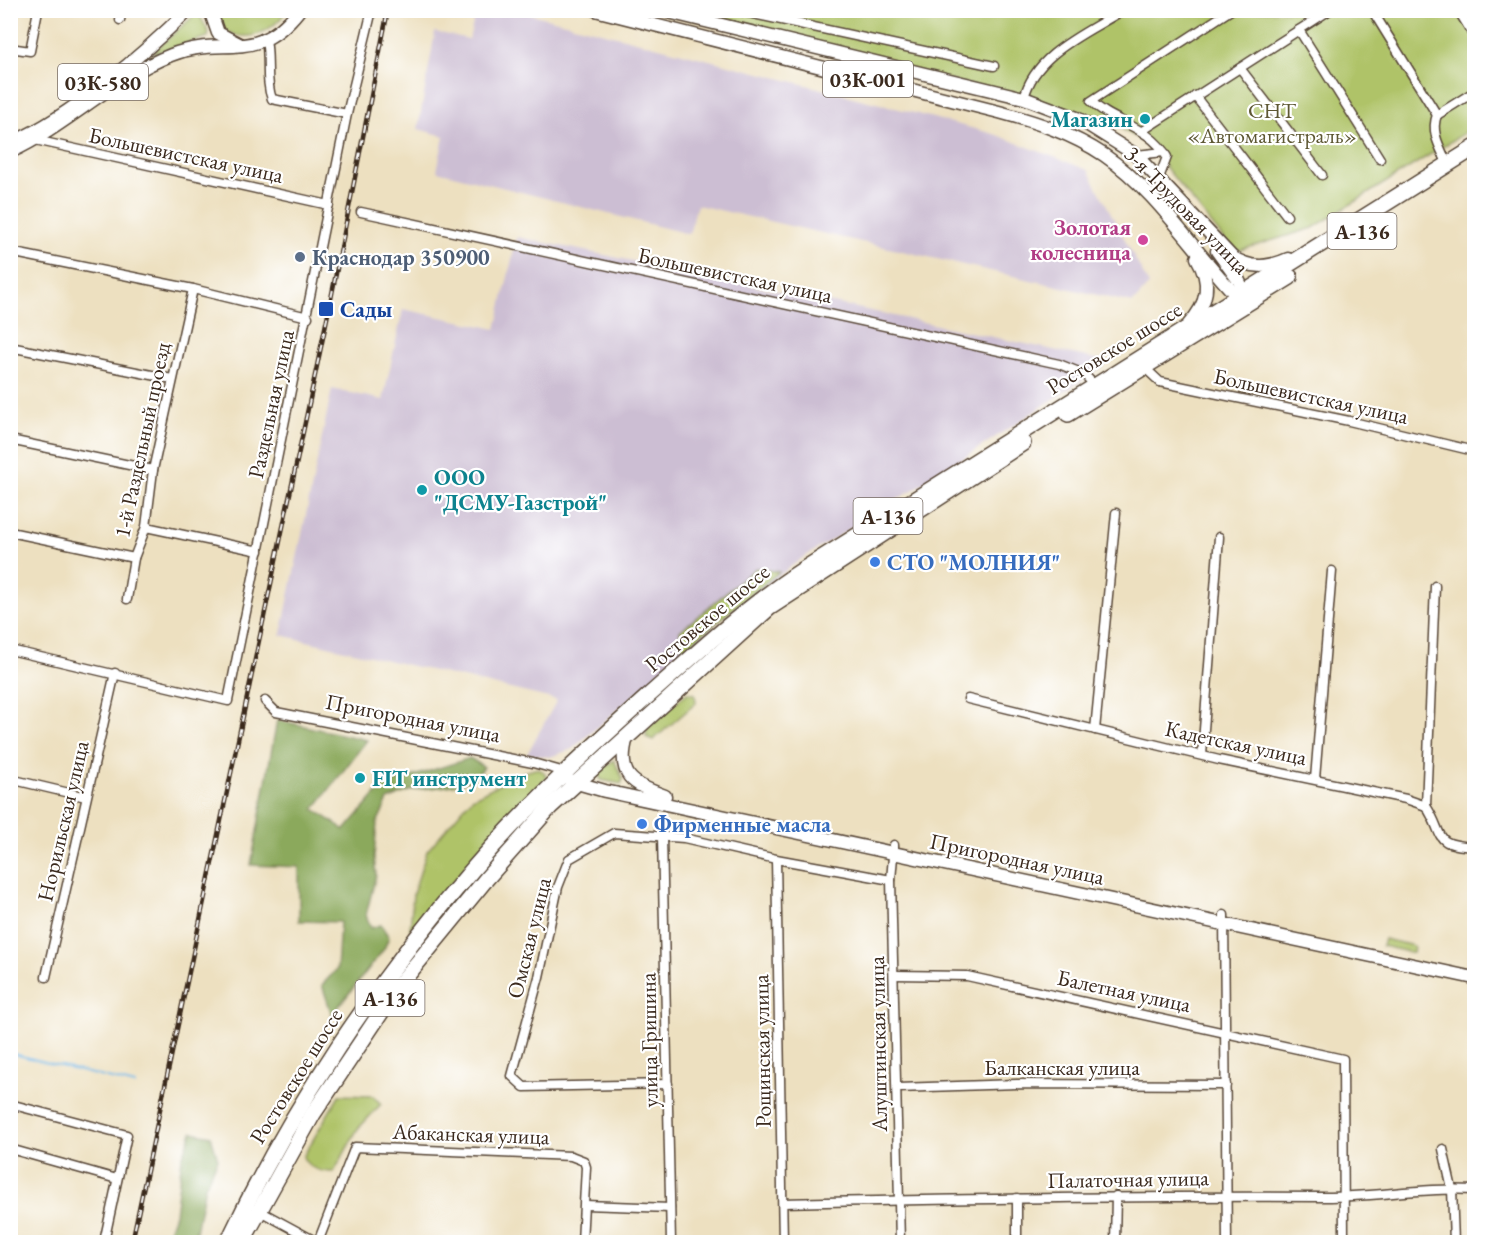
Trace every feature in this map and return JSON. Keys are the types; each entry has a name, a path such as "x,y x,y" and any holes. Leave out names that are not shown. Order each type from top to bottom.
{"highway":[{"name":"Ростовское шоссе","path":"242,1242 313,1114 400,984 567,776 627,736 769,608 1183,332 1474,148"},
{"name":"Ростовское шоссе","path":"228,1242 280,1139 375,994 473,868 567,776 761,597 1098,390 1144,367 1235,312 1474,160"}],"main road":[{"name":"03К-580","path":"11,145 78,102 160,38 188,10"},
{"path":"210,10 218,33 245,46 266,40 289,23 299,10"},
{"name":"3-я Трудовая улица","path":"595,10 1043,124 1073,137 1129,175 1232,291 1245,294"},
{"name":"03К-001","path":"660,10 1024,98 1077,118 1136,155 1232,257 1253,266 1276,264"},
{"name":"03К-580","path":"11,145 35,140 133,74 174,54 193,50 245,46"},
{"name":"3-я Трудовая улица","path":"1169,189 1236,276 1245,294"},
{"name":"А-136","path":"1276,264 1374,212"},
{"name":"03К-001","path":"1183,332 1203,306 1207,290 1201,264 1184,237"},
{"name":"А-136","path":"1235,312 1245,294 1266,292"},
{"path":"627,736 623,761 632,780 637,786 665,796"},
{"name":"Пригородная улица","path":"567,776 665,796 893,849"},
{"name":"Пригородная улица","path":"567,776 1224,920 1474,970"},
{"name":"Пригородная улица","path":"1224,920 1474,978"}],"street":[{"path":"10,48 30,51 38,10"},
{"name":"Раздельная улица","path":"115,673 228,701 308,317 347,114 372,10"},
{"path":"735,10 767,14 994,66"},
{"path":"1159,178 1167,160 1164,152 1142,131 1092,103 1093,98 1231,10"},
{"path":"1142,131 1330,10"},
{"path":"1372,10 1437,115"},
{"path":"1458,10 1474,36"},
{"path":"1024,98 1028,84 1036,70 1064,46 1122,11"},
{"path":"1299,30 1380,159"},
{"path":"266,40 270,58 269,90 272,99 347,114"},
{"path":"1240,68 1322,175"},
{"path":"1448,165 1435,134 1434,124 1437,115 1474,92"},
{"path":"1194,96 1287,216"},
{"name":"Большевистская улица","path":"35,140 329,205"},
{"path":"1136,155 1164,152"},
{"name":"Большевистская улица","path":"362,212 1059,364 1084,374 1098,390"},
{"path":"10,252 193,289 308,317"},
{"name":"1-й Раздельный проезд","path":"127,599 134,558 146,527 153,470 193,289"},
{"path":"10,347 172,379"},
{"name":"Большевистская улица","path":"1144,367 1160,382 1474,451"},
{"path":"10,440 153,470"},
{"path":"1095,730 1116,513"},
{"path":"146,527 259,552"},
{"path":"10,532 134,558"},
{"path":"1202,755 1219,537"},
{"path":"1315,779 1332,571"},
{"path":"1435,586 1426,806 1442,840 1449,845 1474,848"},
{"path":"10,650 115,673"},
{"name":"Норильская улица","path":"46,977 115,673"},
{"name":"Кадетская улица","path":"968,699 1202,755 1406,799 1426,806"},
{"name":"Пригородная улица","path":"265,701 276,712 522,760 567,776"},
{"path":"10,779 86,797"},
{"name":"Омская улица","path":"662,836 614,833 569,859 558,887 539,977 512,1076 524,1087 668,1084"},
{"path":"662,836 684,838 776,859 891,880"},
{"name":"улица Гришина","path":"662,836 670,1242"},
{"name":"Алуштинская улица","path":"893,849 891,880 898,1088 900,1242"},
{"name":"Рощинская улица","path":"776,859 783,1242"},
{"path":"1224,920 1227,1242"},
{"name":"Балетная улица","path":"895,975 967,976 1226,1031 1343,1059 1343,1197"},
{"name":"Балканская улица","path":"898,1088 1017,1084 1226,1085"},
{"path":"10,1104 127,1135 104,1242"},
{"name":"Абаканская улица","path":"317,1242 356,1147 571,1156 584,1161 586,1167 585,1205"},
{"path":"10,1149 117,1179"},
{"path":"1443,1149 1452,1189 1454,1242"},
{"name":"Палаточная улица","path":"783,1203 1116,1196 1343,1197 1452,1189 1474,1191"},
{"path":"1115,1242 1116,1196"},
{"path":"1343,1197 1344,1242"},
{"path":"1017,1198 1017,1242"},
{"path":"582,1242 585,1205 670,1208"},
{"path":"258,1210 317,1242"}],"shaded area":[{"path":"476,11 519,11 903,110 994,134 1088,170 1149,285 1133,303 697,205 689,234 437,171 444,136 418,129 435,32 469,39"},
{"path":"517,237 1105,361 1104,366 956,463 801,559 730,613 572,749 550,757 527,754 557,700 281,635 332,389 383,400 403,309 496,329"}],"green space":[{"path":"217,11 287,11 266,30 258,34 240,36 222,28"},
{"name":"СНТ «Автомагистраль»","path":"659,11 1474,11 1474,127 1313,228 1234,252 1146,143 1110,122 1024,98"},
{"path":"198,12 209,33 208,37 151,54"},
{"path":"756,568 779,572 686,647 679,646 680,631"},
{"path":"687,693 695,694 696,703 653,740 646,737 647,728"},
{"path":"277,720 367,740 314,809 345,830 383,786 470,758 484,767 477,775 460,784 410,791 388,800 377,823 374,857 376,875 366,915 371,928 381,925 389,937 384,949 332,1015 322,985 337,969 340,922 299,921 299,867 251,865"},
{"path":"614,760 623,779 621,784 601,780 598,773"},
{"path":"538,768 545,773 546,778 410,930 413,894 427,851 472,798 521,773"},
{"path":"1384,939 1414,946 1413,953 1382,946"},
{"path":"339,1095 373,1096 381,1104 357,1130 334,1172 320,1171 309,1165 303,1157"},
{"path":"192,1132 211,1136 218,1159 205,1186 194,1242 165,1242 175,1214 182,1158"}],"waterway":[{"path":"10,1053 135,1085"}],"railway":[{"path":"132,1242 329,309 388,10"}],"place":[{"name":"Магазин","path":"1145,119"},
{"name":"Золотая колесница","path":"1143,240"},
{"name":"Краснодар 350900","path":"300,257"},
{"name":"Сады","path":"326,309"},
{"name":"ООО \"ДСМУ-Газстрой\"","path":"422,490"},
{"name":"СТО \"МОЛНИЯ\"","path":"875,562"},
{"name":"FIT инструмент","path":"360,778"},
{"name":"Фирменные масла","path":"642,824"}]}
